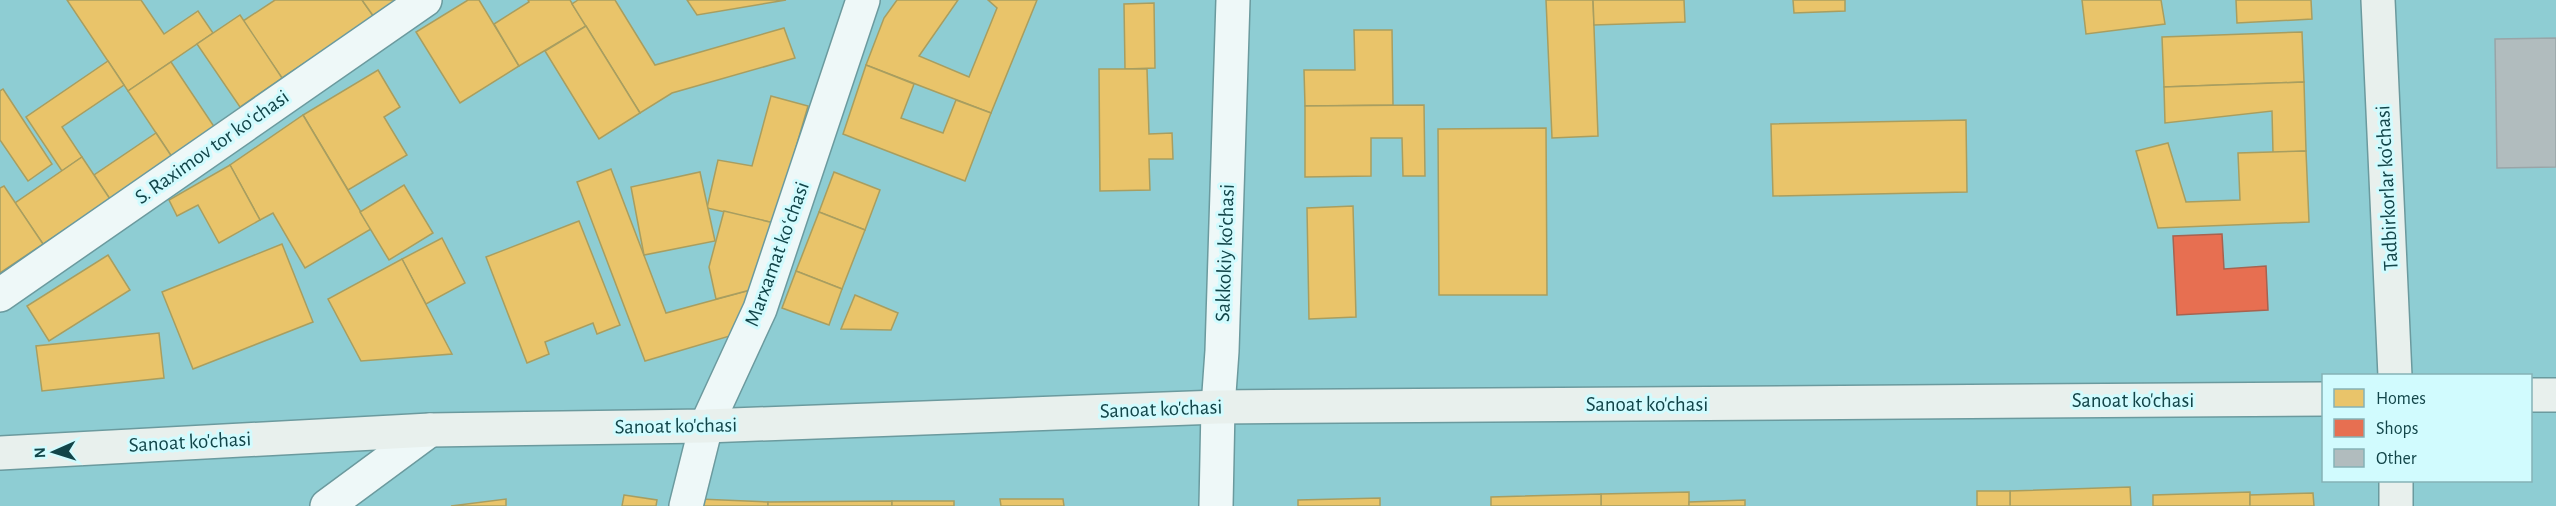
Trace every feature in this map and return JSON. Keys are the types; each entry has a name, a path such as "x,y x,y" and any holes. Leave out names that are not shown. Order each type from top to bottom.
{"main road":[{"name":"Tadbirkorlar ko'chasi","path":"2378,0 2395,374"},
{"path":"2532,395 2556,395"},
{"name":"Sanoat ko'chasi","path":"0,453 430,429 706,426 1218,407 2322,399"},
{"path":"2396,482 2396,506"}],"street":[{"name":"S. Raximov tor koʻchasi","path":"0,295 425,0"},
{"name":"Marxamat koʻchasi","path":"686,506 706,426 760,309 863,0"},
{"name":"Sakkokiy ko'chasi","path":"1216,506 1233,0"},
{"path":"327,506 430,429"}],"building: Homes":[{"path":"67,0 141,0 164,34 198,11 213,33 128,91"},
{"path":"275,0 362,0 374,17 282,78 243,21"},
{"path":"362,0 399,0 374,17"},
{"path":"468,0 479,0 519,66 460,103 416,32"},
{"path":"528,0 570,0 586,26 519,66 494,24 529,2"},
{"path":"578,0 615,0 655,65 784,28 795,58 672,93 640,113 572,4"},
{"path":"687,0 786,0 697,15"},
{"path":"897,0 958,0 919,56 969,77 997,8 988,0 1037,0 991,113 866,65 884,18"},
{"path":"1546,0 1593,0 1598,136 1552,138"},
{"path":"1593,0 1684,0 1685,22 1594,25"},
{"path":"1793,0 1845,0 1845,11 1794,13"},
{"path":"2082,0 2161,0 2165,24 2086,34"},
{"path":"2236,0 2311,0 2312,19 2237,23"},
{"path":"1154,3 1155,68 1125,69 1124,4"},
{"path":"240,15 282,78 240,107 197,44"},
{"path":"586,26 640,113 599,139 545,51"},
{"path":"1354,30 1392,30 1393,105 1305,106 1304,70 1355,70"},
{"path":"2302,32 2304,82 2164,87 2162,37"},
{"path":"108,61 124,85 62,127 82,157 62,171 26,117"},
{"path":"171,62 215,128 172,157 128,91"},
{"path":"866,65 914,84 901,118 943,133 956,100 991,113 965,181 843,134"},
{"path":"1099,69 1147,69 1149,134 1172,133 1173,159 1149,159 1150,190 1100,191"},
{"path":"378,70 400,107 384,117 407,155 348,190 303,115"},
{"path":"2304,82 2306,151 2273,153 2272,111 2165,123 2164,87"},
{"path":"3,89 52,164 28,181 0,140 0,91"},
{"path":"771,96 808,106 774,223 707,208 718,160 752,166"},
{"path":"1424,105 1425,176 1403,176 1402,138 1371,138 1371,176 1305,177 1305,106"},
{"path":"303,115 371,229 305,268 273,213 260,220 230,165"},
{"path":"1966,120 1967,192 1773,196 1771,124"},
{"path":"1546,128 1547,295 1439,295 1438,129"},
{"path":"156,133 172,157 110,199 94,175"},
{"path":"2168,143 2186,202 2240,200 2238,153 2306,151 2309,222 2158,228 2136,151"},
{"path":"82,157 110,199 43,244 15,203"},
{"path":"230,165 260,220 219,243 198,205 177,216 169,200"},
{"path":"611,169 666,313 754,289 740,333 645,361 577,182"},
{"path":"700,172 715,241 644,255 631,187"},
{"path":"834,172 880,190 865,230 819,212"},
{"path":"404,185 433,233 389,260 360,212"},
{"path":"4,186 43,244 0,273 0,188"},
{"path":"1353,206 1356,317 1309,319 1307,208"},
{"path":"724,211 774,223 754,289 716,299 709,267"},
{"path":"819,212 865,230 842,289 796,271"},
{"path":"579,221 620,325 597,334 593,323 545,342 549,354 527,363 486,257"},
{"path":"442,238 465,283 426,304 402,259"},
{"path":"282,244 313,322 193,369 162,292"},
{"path":"108,255 130,290 49,341 27,306"},
{"path":"402,259 452,354 361,361 328,299"},
{"path":"796,271 842,289 829,325 782,308"},
{"path":"855,295 898,313 891,330 841,329"},
{"path":"159,333 164,378 42,391 36,346"},
{"path":"2130,487 2131,506 2010,506 2010,491"},
{"path":"1977,491 2010,491 2010,506 1977,506"},
{"path":"1689,492 1689,506 1601,506 1601,494"},
{"path":"2250,492 2250,506 2153,506 2153,495"},
{"path":"2313,493 2314,506 2250,506 2250,495"},
{"path":"1601,494 1601,506 1491,506 1491,497"},
{"path":"624,495 657,500 656,506 622,506"},
{"path":"1380,498 1380,506 1298,506 1298,500"},
{"path":"506,499 506,506 451,506"},
{"path":"699,499 768,502 768,506 698,506"},
{"path":"1000,499 1063,499 1064,506 1001,506"},
{"path":"1745,500 1745,506 1689,506 1689,502"},
{"path":"892,501 892,506 768,506 768,502"},
{"path":"892,501 954,501 954,506 892,506"}],"building: Shops":[{"path":"2222,234 2224,269 2266,266 2268,310 2177,315 2173,236"}],"building: Other":[{"path":"2556,38 2556,167 2497,168 2495,39"}]}
